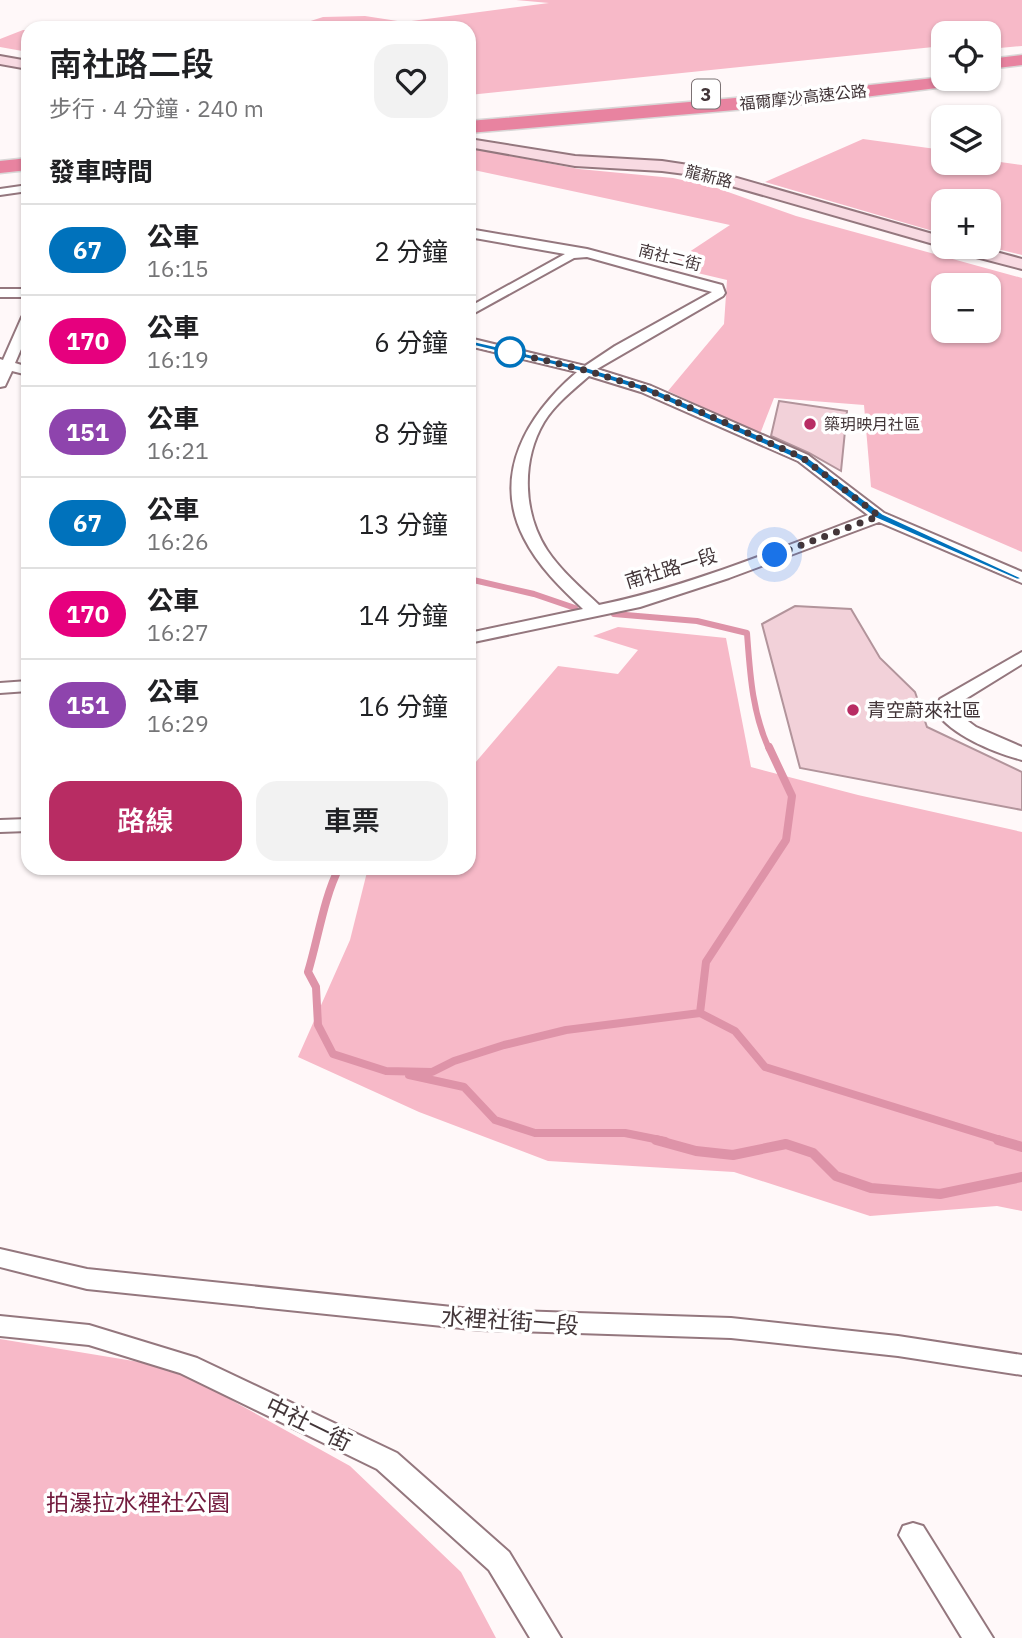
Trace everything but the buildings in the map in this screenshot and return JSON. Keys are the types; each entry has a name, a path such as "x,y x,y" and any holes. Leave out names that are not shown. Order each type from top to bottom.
{"highway":[{"path":"1001,63 1022,60"},
{"name":"福爾摩沙高速公路","path":"476,115 931,71"},
{"path":"1001,75 1022,72"},
{"name":"福爾摩沙高速公路","path":"476,138 931,83"},
{"path":"0,155 21,153"},
{"path":"0,167 21,165"}],"street":[{"path":"0,60 21,64"},
{"name":"龍新路","path":"476,140 575,161 662,166 695,171 931,239"},
{"path":"0,192 21,189"},
{"path":"476,234 587,253"},
{"path":"476,308 571,255 587,253"},
{"name":"南社二街","path":"585,370 719,293 714,285 587,253"},
{"path":"1001,258 1022,264"},
{"path":"0,293 21,293"},
{"path":"0,383 4,364 21,331"},
{"path":"476,344 585,370 646,389 803,458 879,516 1022,578"},
{"path":"585,370 557,394 538,416 519,470 521,508 532,538 558,575 594,611"},
{"name":"南社路一段","path":"476,636 634,603 723,575 879,516"},
{"path":"1022,657 946,703 944,710 958,724 1022,754"},
{"path":"0,688 21,686"},
{"path":"0,826 21,825"},
{"name":"水裡社街一段","path":"0,1258 87,1279 481,1320 731,1328 898,1346 1022,1365"},
{"name":"中社一街","path":"0,1326 89,1335 188,1365 387,1461 499,1561 546,1638"},
{"path":"913,1535 978,1638"}],"green space":[{"path":"516,0 1022,0 1022,46 1001,48 1001,21 931,21 931,47 476,94 476,21 412,21 549,3"},
{"path":"365,16 398,21 311,21 323,17"},
{"path":"21,31 21,51 0,47 0,39"},
{"path":"863,139 931,148 931,175 1001,175 1001,162 1022,165 1022,255 1001,250 1001,189 931,189 931,230 765,182"},
{"path":"476,149 579,169 673,178 714,187 796,216 931,253 931,259 953,259 1022,278 1022,552 871,487 864,405 774,398 760,434 668,391 724,324 727,280 668,266 730,225 476,171"},
{"path":"618,627 726,638 751,767 858,795 1022,832 1022,1211 997,1206 870,1216 734,1172 548,1161 419,1112 298,1057 350,940 366,875 476,875 476,762 558,666 618,674 638,650 593,636"},
{"name":"拍瀑拉水裡社公園","path":"0,1339 182,1369 233,1401 350,1466 461,1572 496,1638 0,1638"}],"waterway":[{"path":"476,581 534,594 575,608"},
{"path":"614,614 697,621 747,633 755,707 769,749"},
{"path":"700,1013 706,962 786,840 792,796 769,747"},
{"path":"336,875 325,905 308,972 316,987 318,1025 333,1054 386,1071 432,1072 454,1061 504,1045 566,1030 700,1013"},
{"path":"700,1013 735,1031 765,1067 1004,1141"},
{"path":"409,1075 464,1087 495,1120 535,1133 625,1133 665,1141"},
{"path":"656,1140 696,1151 733,1155 786,1144 813,1153 836,1176 871,1188 940,1194 1022,1177"},
{"path":"998,1140 1022,1147"}],"bus line":[{"name":"67","path":"476,344 585,370 646,389 717,419 803,458 879,516 1022,578"}],"place":[{"name":"築玥映月社區","path":"810,424"},
{"name":"青空蔚來社區","path":"853,710"}],"route":[{"path":"510,352 585,370 646,389 717,419 803,458 879,516 775,555"}]}
